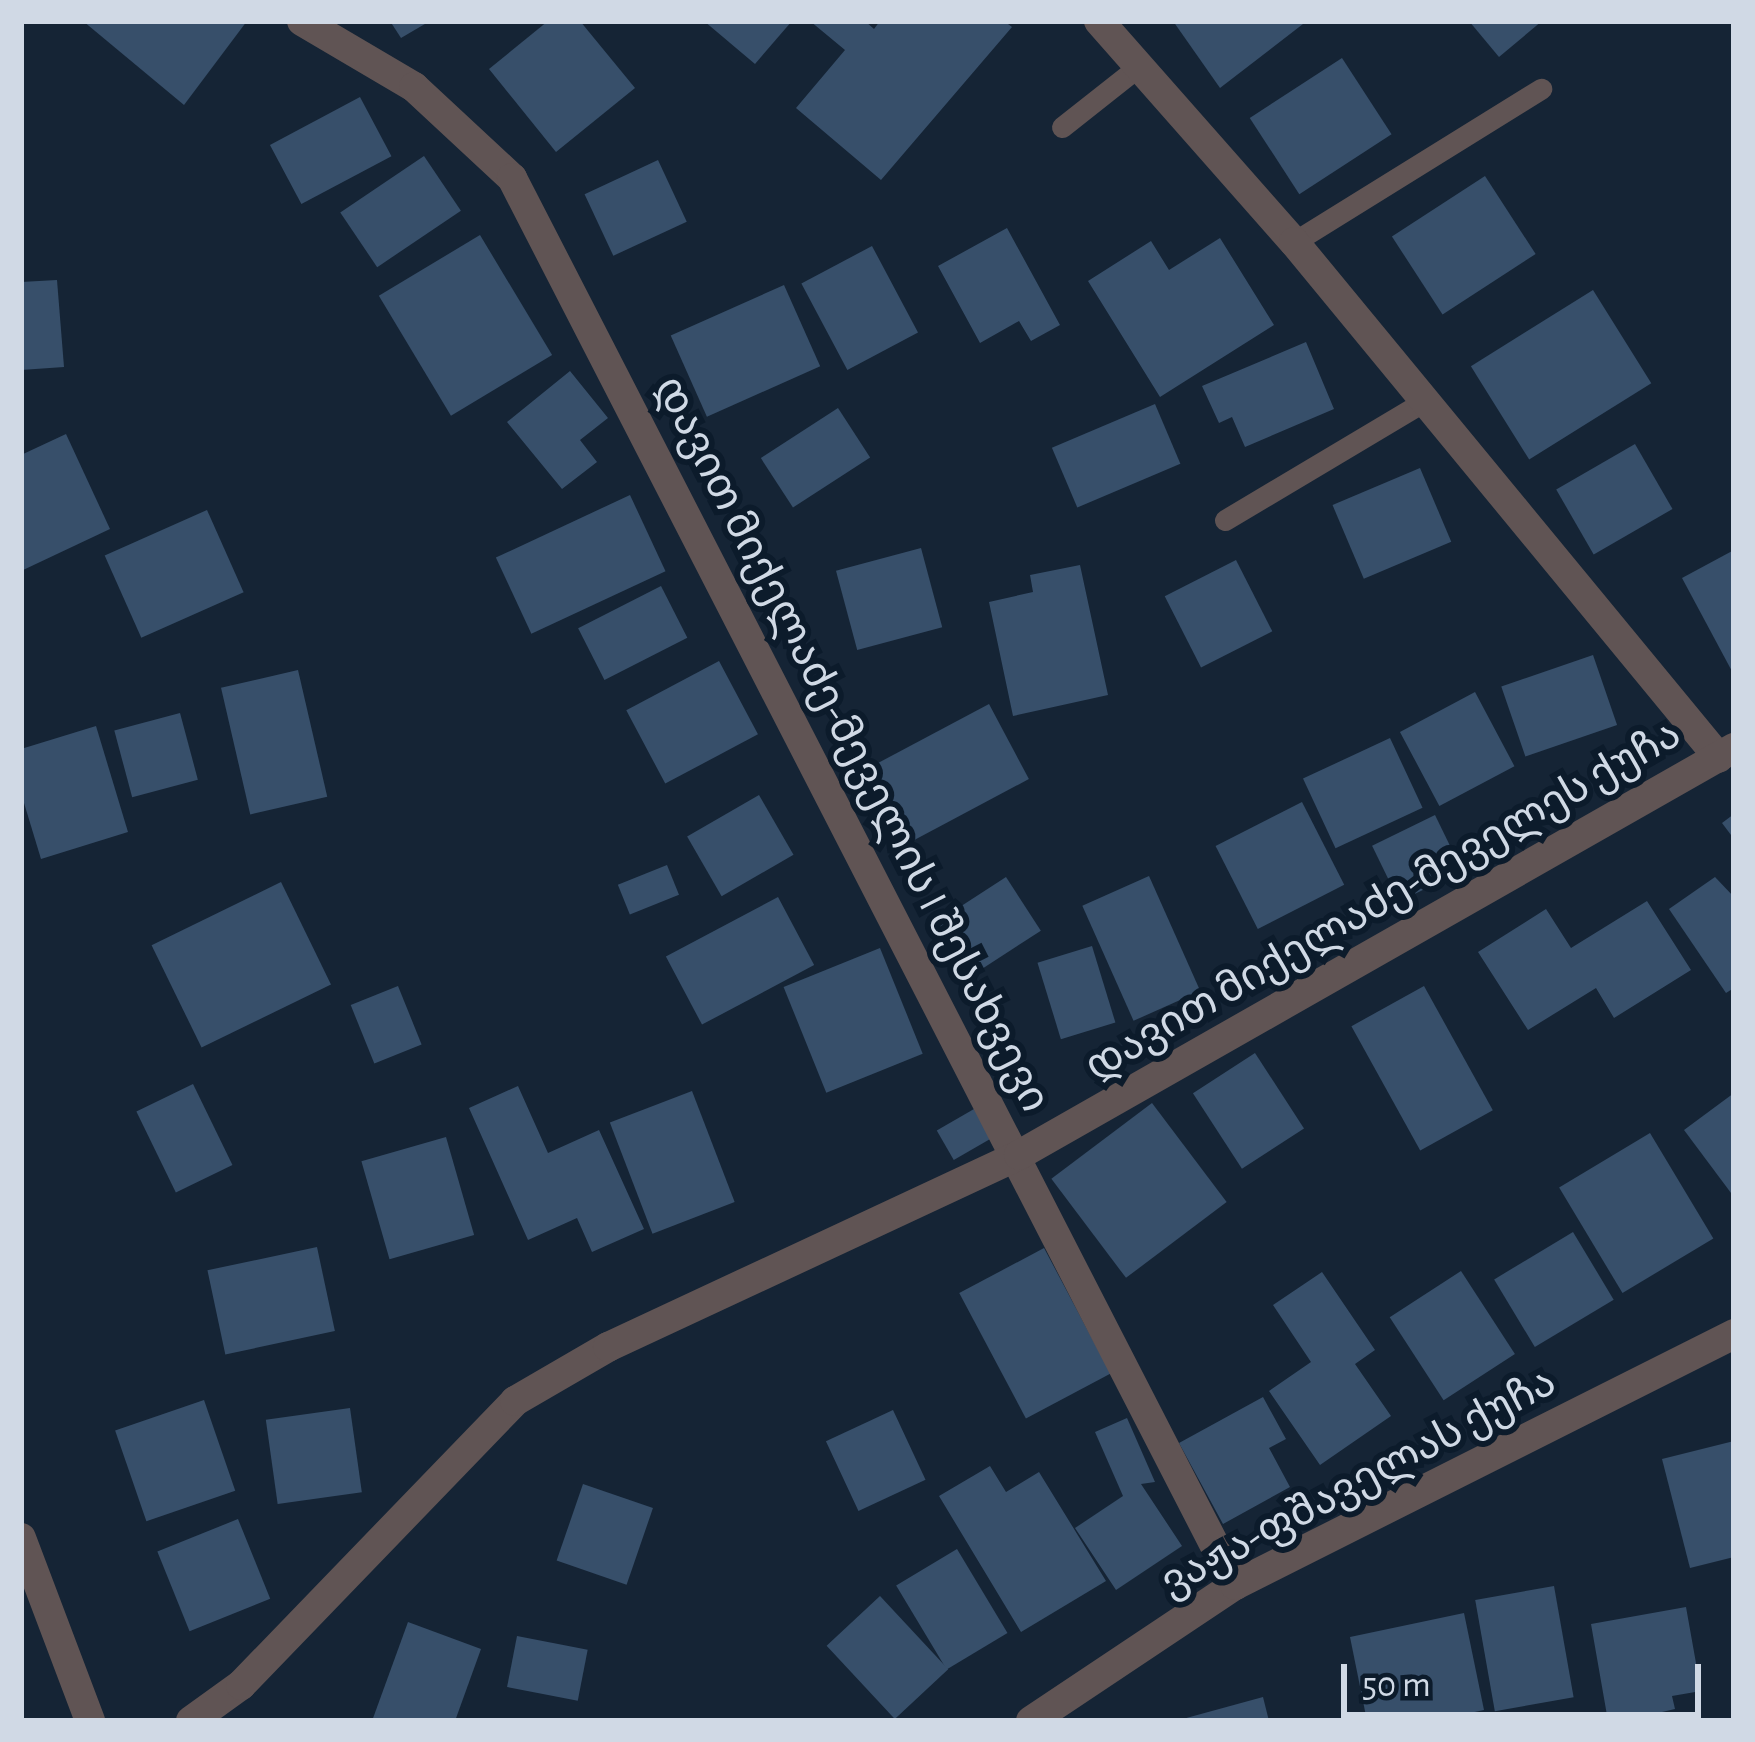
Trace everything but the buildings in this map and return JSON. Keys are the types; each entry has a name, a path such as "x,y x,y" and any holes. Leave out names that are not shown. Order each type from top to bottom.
{"street":[{"name":"დავით მიქელაძე-მეველის I შესახვევი","path":"302,21 415,87 512,178 1235,1585"},
{"path":"1099,21 1294,242 1421,403 1726,753"},
{"name":"დავით მიქელაძე-მეველეს ქუჩა","path":"191,1721 241,1684 515,1401 608,1346 1018,1155 1726,753"},
{"name":"ვაჟა-ფშაველას ქუჩა","path":"1031,1721 1235,1585 1734,1334"},
{"path":"21,1538 90,1721"}],"lane":[{"path":"1062,128 1138,67"},
{"path":"1294,242 1540,89"},
{"path":"1226,520 1421,403"}]}
